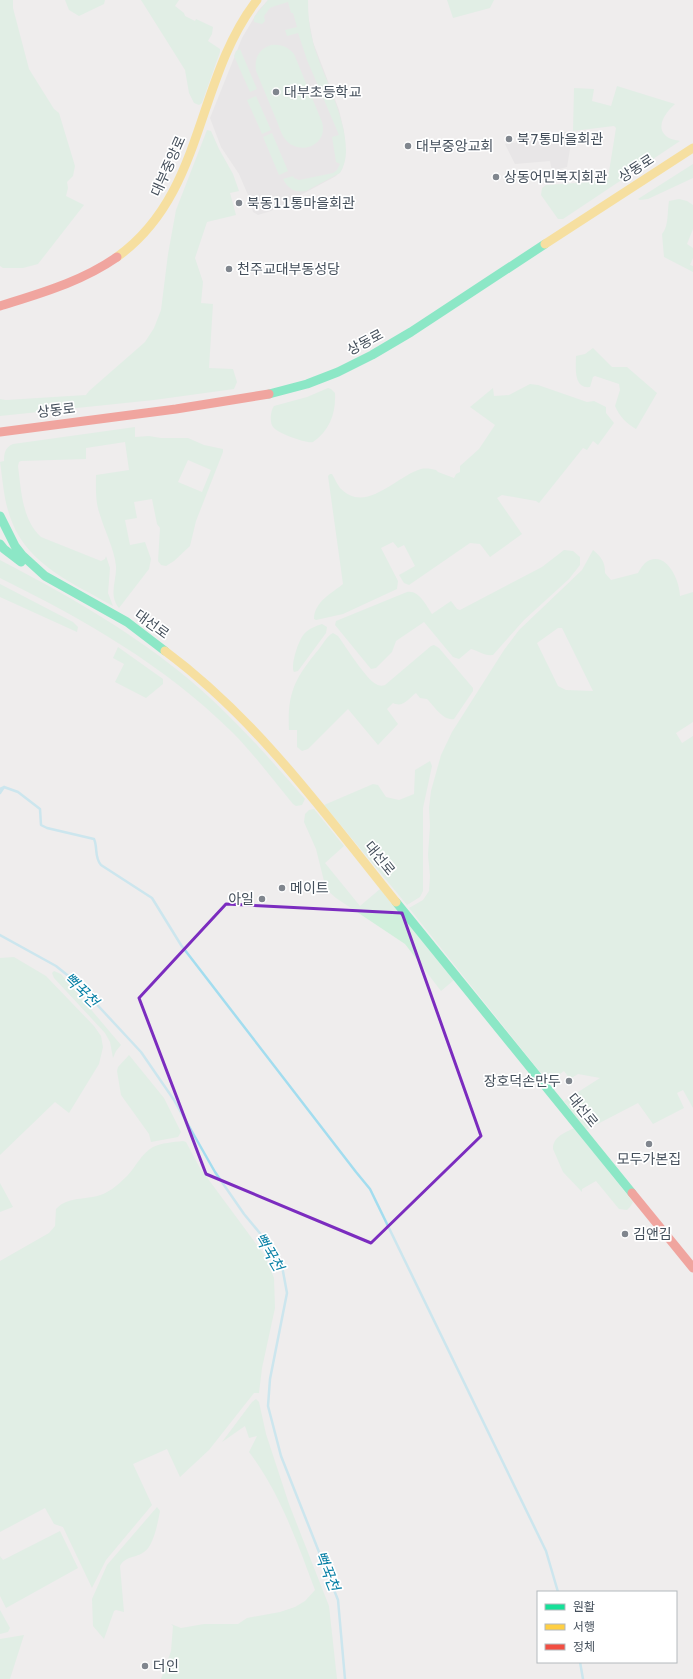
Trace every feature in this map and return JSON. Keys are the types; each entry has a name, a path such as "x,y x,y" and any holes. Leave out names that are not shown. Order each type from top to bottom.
{"street":[{"name":"대부중앙로","path":"0,306 79,280 117,257 136,242 151,225 165,206 179,182 235,34 247,13 257,0"},
{"name":"상동로","path":"0,432 247,399 292,388 338,372 372,355 411,332 693,148"},
{"name":"대선로","path":"0,516 15,546 22,555 45,576 127,622 183,664 237,714 283,762 693,1268"},
{"path":"0,544 16,559 45,576"}],"highlighted area":[{"path":"226,904 402,913 481,1136 371,1243 206,1174 139,998"}],"shaded area":[{"name":"대부초등학교","path":"268,0 308,0 308,15 313,42 339,110 344,131 345,158 342,169 336,176 271,211 258,215 253,212 239,174 221,147 210,118 242,38 258,11"},
{"path":"573,131 567,167 552,171 550,161 515,164 505,144 518,142 517,138"}],"green space":[{"path":"0,0 13,0 13,8 29,69 54,109 59,113 75,166 73,176 67,182 68,188 66,196 84,205 38,264 23,268 3,268 0,266"},
{"path":"65,0 105,0 104,4 79,16 69,10"},
{"path":"141,0 179,0 175,6 184,13 185,16 195,21 196,19 213,27 212,34 208,41 220,49 220,52 202,103 199,105 194,103 189,93 185,70"},
{"path":"268,0 308,0 309,21 313,42 343,126 346,144 345,160 340,173 306,191 292,190 283,179 293,176 299,180 333,173 337,170 340,164 336,162 332,137 339,135 307,60 298,33 287,36 285,30 297,27 288,2 270,8 264,16 265,21 262,24 254,22 254,17"},
{"path":"447,0 494,0 490,8 453,18"},
{"path":"271,45 284,46 294,54 322,122 323,130 321,137 311,146 305,148 298,147 285,139 256,71 258,55 263,49"},
{"path":"240,49 257,89 250,92 234,56 236,51"},
{"path":"617,86 675,104 666,114 661,127 666,136 680,141 563,219 558,219 541,195 542,188 546,185 606,181 608,178 616,128 614,126 573,131 574,88 594,89 592,101 611,106"},
{"path":"256,96 271,130 262,134 247,100"},
{"path":"207,130 211,131 233,174 239,191 230,193 236,215 207,222 195,258 203,282 201,303 213,304 209,368 233,369 237,382 234,389 154,400 0,416 0,399 6,400 86,395 145,342 154,328 161,310 168,254 176,210"},
{"path":"272,133 288,171 279,175 263,137"},
{"path":"693,164 693,178 648,199 638,199"},
{"path":"679,199 687,201 693,205 693,229 687,244 693,248 693,258 690,265 693,266 693,272 664,257 662,234 667,223 669,201"},
{"path":"593,348 612,367 627,367 657,393 636,429 624,419 615,406 620,390 619,384 595,376 593,377 590,387 581,385 578,381 576,356 585,354"},
{"path":"530,384 538,385 587,402 594,401 606,407 606,413 614,423 598,445 593,441 587,450 583,448 539,503 536,501 502,495 497,498 522,534 490,557 480,544 470,543 409,585 404,583 399,575 415,566 404,545 398,548 393,542 381,548 398,581 397,589 343,614 316,620 314,619 317,608 324,598 343,584 328,476 332,474 340,488 350,495 360,497 370,496 381,491 411,473 421,469 436,470 454,478 456,474 460,472 460,466 479,449 495,425 470,407 493,388 494,396 509,395"},
{"path":"328,388 335,393 333,414 324,432 313,442 292,438 273,427 271,416 274,406 307,397"},
{"path":"135,427 135,437 149,436 161,438 188,438 204,445 223,449 223,452 196,521 190,546 174,561 166,566 161,565 158,561 160,528 157,524 152,499 134,502 137,518 125,520 130,545 145,542 151,559 149,569 119,608 113,593 116,571 115,559 98,510 96,475 129,470 125,442 86,448 86,459 21,461 19,462 18,466 26,513 35,530 41,537 101,561 105,559 106,556 110,568 108,593 113,606 69,581 41,562 30,551 20,537 12,522 7,507 0,462 4,461 7,449 13,444","holes":["188,460 211,470 202,492 178,482"]},
{"path":"564,550 573,551 580,557 580,565 569,579 524,620 493,655 484,654 471,649 459,659 453,657 424,622 396,641 392,652 376,668 371,669 335,625 336,621 407,592 415,593 419,596 432,614 451,601 457,609 460,610 542,567"},
{"path":"593,550 602,560 605,573 611,580 638,573 646,562 656,559 662,561 672,570 678,583 680,596 693,592 693,722 676,733 682,743 693,736 693,1108 683,1090 677,1093 684,1108 653,1124 638,1103 586,1130 564,1101 600,1078 578,1074 570,1079 564,1071 557,1076 540,1072 409,908 423,900 429,891 430,876 428,855 430,826 429,808 431,791 441,755 452,732 504,650 519,630 582,570","holes":["558,628 562,628 593,691 566,690 558,686 537,643"]},
{"path":"0,560 47,585 115,625 180,672 213,701 260,749 305,799 302,805 296,806 293,804 240,740 206,708 179,686 151,665 93,628 63,610 0,578"},
{"path":"0,584 73,622 78,627 77,632 0,597"},
{"path":"322,624 327,627 326,633 298,671 294,672 294,658 303,636 311,628"},
{"path":"333,633 338,636 367,676 378,685 385,685 434,645 439,648 473,688 473,691 454,719 446,718 427,699 420,698 416,693 403,704 393,703 387,709 398,724 378,745 348,709 308,749 302,751 297,747 297,730 289,730 289,706 291,696 294,686 304,669 327,638"},
{"path":"118,647 163,679 163,684 146,698 115,682 124,664 113,658"},
{"path":"430,761 432,766 423,808 423,891 420,897 407,905 324,805 373,784 378,785 386,797 399,800 414,794 415,770"},
{"path":"314,809 344,846 325,863 360,906 380,889 454,980 441,991 405,944 336,898 327,890 316,849 304,822 305,814 309,810"},
{"path":"14,957 46,976 94,1026 101,1036 103,1047 99,1064 69,1113 55,1102 0,1155 0,958"},
{"path":"54,971 61,974 121,1045 113,1058 110,1042 105,1033 54,978 52,973"},
{"path":"129,1055 164,1098 181,1132 178,1137 151,1142 149,1134 121,1095 117,1071 118,1067"},
{"path":"574,1128 633,1202 627,1210 619,1209 596,1181 582,1189 582,1192 563,1172 553,1149 555,1141 557,1138"},
{"path":"183,1141 186,1142 200,1168 265,1256 274,1278 275,1308 262,1368 259,1393 254,1393 209,1450 180,1477 167,1449 133,1464 152,1505 106,1560 92,1588 63,1527 54,1524 45,1508 0,1532 0,1261 49,1233 55,1226 56,1209 62,1204 67,1201 94,1197 110,1191 128,1175 142,1156 153,1147"},
{"path":"0,1183 13,1207 0,1212"},
{"path":"256,1399 259,1402 266,1434 289,1504 329,1606 337,1679 161,1679 171,1651 173,1626 171,1624 181,1628 204,1624 238,1624 247,1618 280,1612 295,1607 305,1601 315,1590 279,1501 270,1484 249,1452 257,1436 249,1438 245,1426 222,1442 252,1402"},
{"path":"157,1507 160,1511 155,1533 147,1549 141,1554 125,1560 120,1566 124,1612 114,1611 104,1639 93,1626 92,1599 107,1565"},
{"path":"60,1531 78,1568 6,1608 0,1596 0,1556 3,1560"},
{"path":"0,1610 10,1628 8,1632 0,1634"},
{"path":"24,1635 10,1679 0,1679 0,1639"}],"waterway":[{"path":"0,789 4,787 18,792 40,809 41,825 47,828 94,839 97,856 101,865 152,898 181,945 370,1189 546,1551 558,1591"},
{"path":"0,793 4,787"},
{"name":"뻑꾹천","path":"0,935 56,966 76,982 141,1052 174,1100 215,1172 244,1214 268,1243 282,1266 287,1293 270,1379 268,1406 281,1456 338,1600 345,1679"},
{"path":"580,1663 583,1679"}],"traffic: fast":[{"path":"269,394 307,384 338,372 372,355 411,332 545,244"},
{"path":"0,516 15,546 22,555 45,576 127,622 165,651"},
{"path":"0,544 21,562"},
{"path":"396,902 632,1193"}],"traffic: slow":[{"path":"117,257 146,231 167,202 184,169 221,65 237,31 257,0"},
{"path":"545,244 693,148"},
{"path":"165,651 198,678 260,737 316,802 396,902"}],"traffic: jam":[{"path":"0,306 75,280 117,257"},
{"path":"0,432 176,409 269,394"},
{"path":"632,1193 693,1268"}],"place":[{"name":"대부초등학교","path":"276,92"},
{"name":"북7통마을회관","path":"509,139"},
{"name":"대부중앙교회","path":"408,146"},
{"name":"상동어민복지회관","path":"496,177"},
{"name":"북동11통마을회관","path":"239,203"},
{"name":"천주교대부동성당","path":"229,269"},
{"name":"메이트","path":"282,888"},
{"name":"아일","path":"262,899"},
{"name":"장호덕손만두","path":"569,1081"},
{"name":"모두가본집","path":"649,1144"},
{"name":"김앤김","path":"625,1234"},
{"name":"더인","path":"145,1666"}]}
